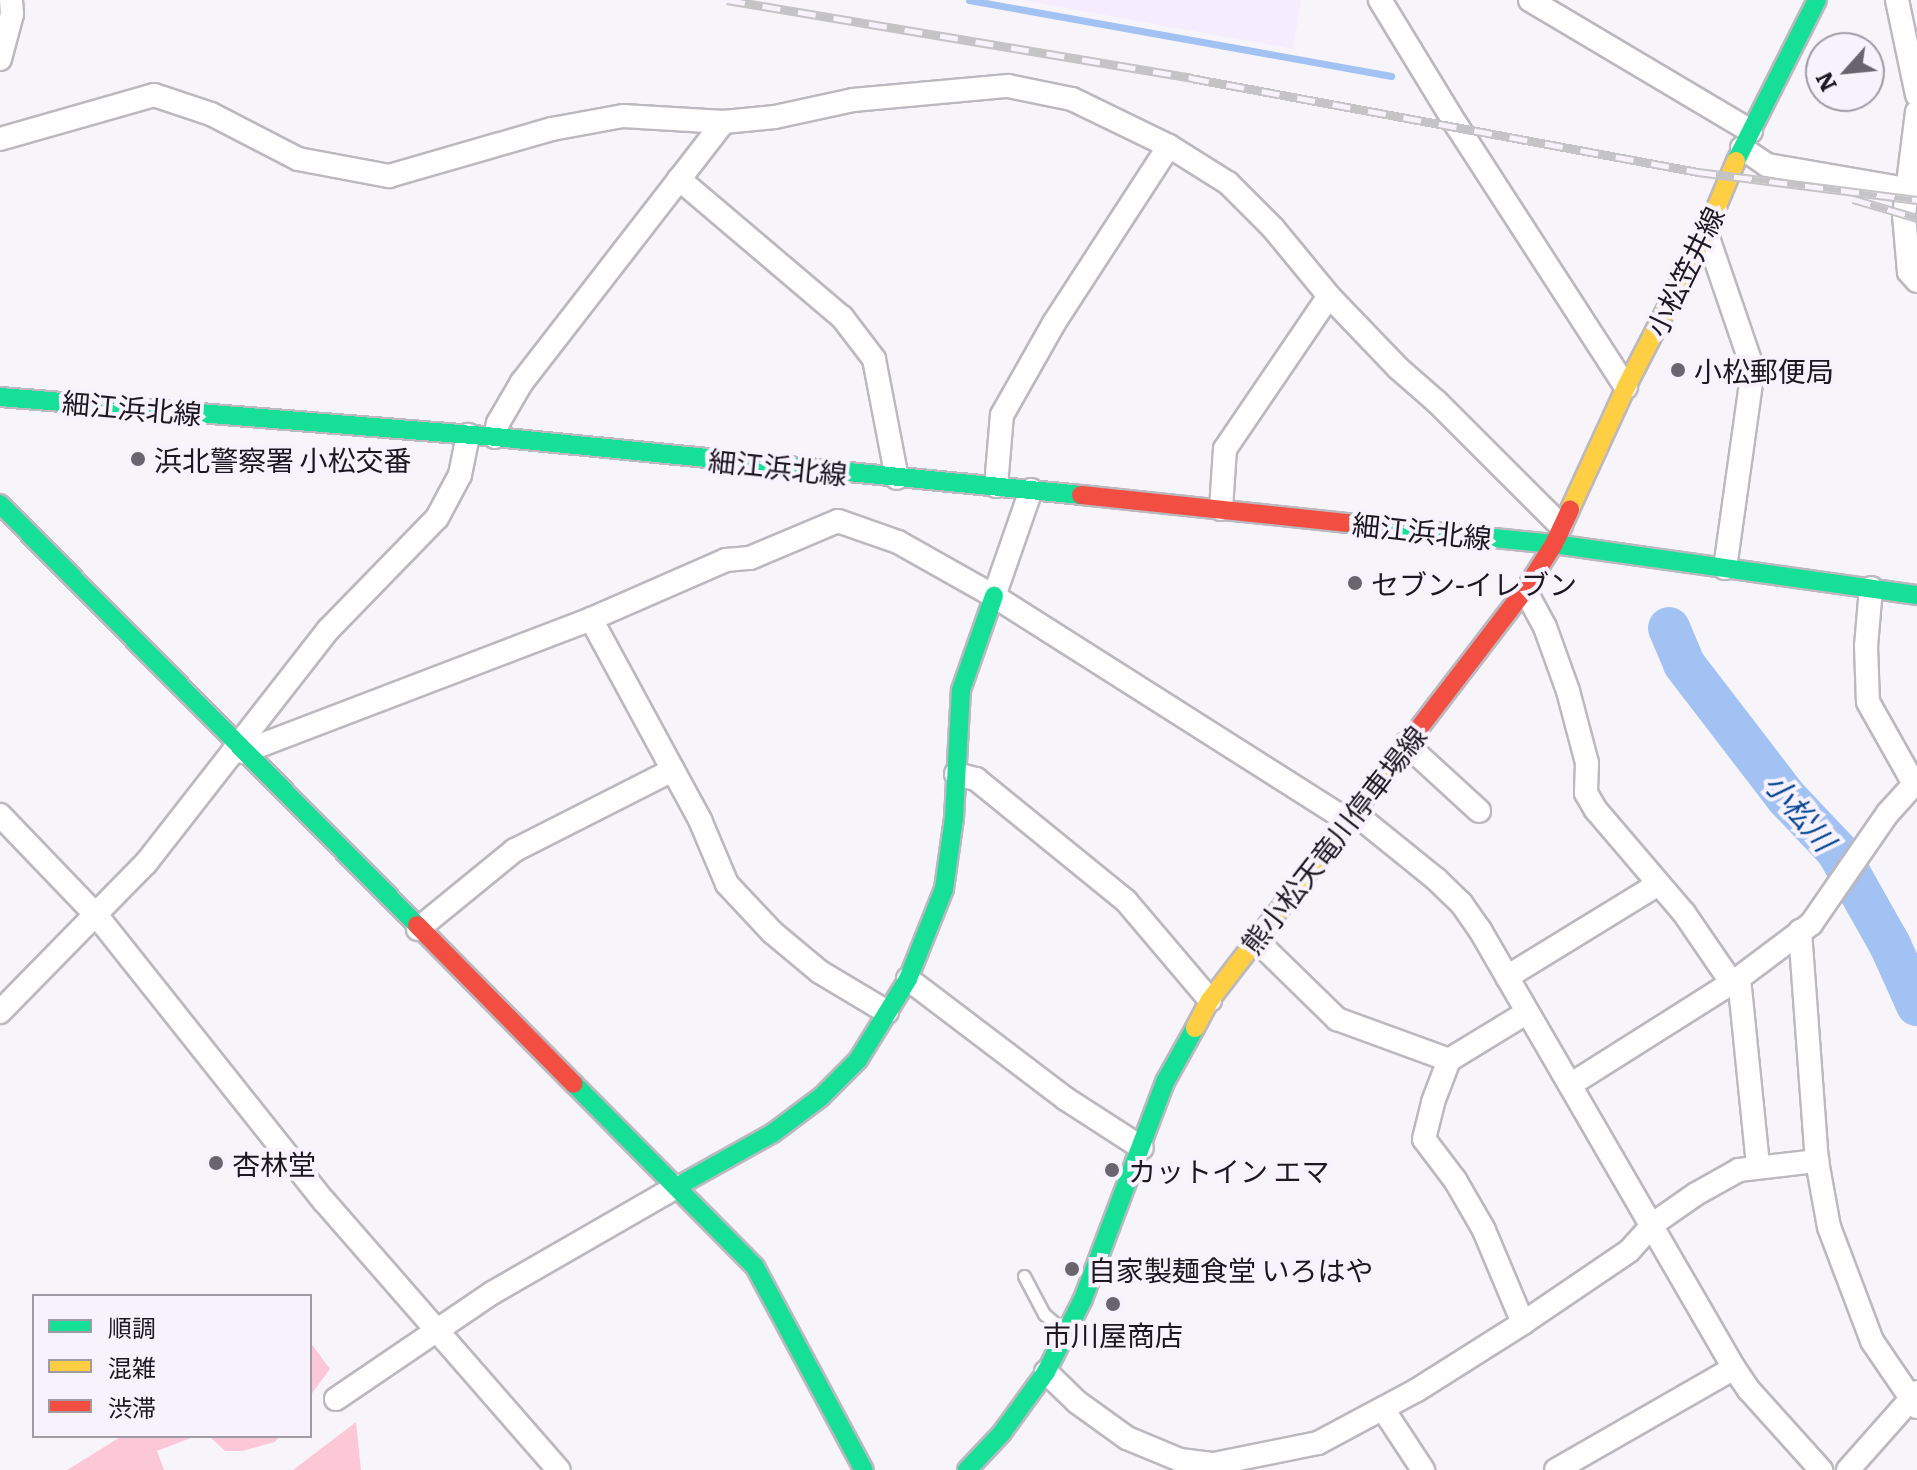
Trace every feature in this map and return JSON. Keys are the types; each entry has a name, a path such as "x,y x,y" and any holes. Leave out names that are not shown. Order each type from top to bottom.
{"main road":[{"name":"小松笠井線","path":"1558,535 1626,387 1706,232 1747,140 1817,0"},
{"name":"細江浜北線","path":"0,397 495,437 1221,509 1558,535"},
{"path":"0,504 158,660 239,748 418,929 678,1186 764,1279 864,1470"},
{"path":"1558,535 1725,568 1917,595"},
{"name":"熊小松天竜川停車場線","path":"967,1470 1001,1434 1046,1372 1066,1332 1142,1148 1165,1082 1210,1000 1525,590 1558,535"},
{"path":"678,1186 773,1133 821,1097 858,1060 908,979 944,889 961,690 994,596"}],"street":[{"path":"0,59 12,14 11,0"},
{"path":"1380,0 1457,126 1626,387"},
{"path":"1530,0 1747,140 1767,165 1906,189"},
{"path":"1897,0 1917,95"},
{"path":"0,139 154,95 211,114 298,159 389,176 552,129 623,116 724,122 775,117 853,100 1008,86 1072,99 1169,146 1228,183 1273,228 1329,296 1558,535"},
{"path":"1917,112 1904,215 1909,272 1917,281"},
{"path":"495,437 498,423 522,382 724,122"},
{"path":"996,486 1002,415 1054,323 1169,146"},
{"path":"679,179 842,317 874,359 897,478"},
{"path":"1706,232 1753,369 1725,568"},
{"path":"1221,509 1225,449 1329,296"},
{"path":"0,1012 146,863 239,748 328,630 356,605 437,518 460,475 468,435"},
{"path":"994,596 1031,490"},
{"path":"239,748 591,619 726,560 750,558 838,521 898,542 994,596 1350,816 1461,903 1653,1224 1734,1368 1749,1390 1821,1470"},
{"path":"1570,1085 1736,980 1811,924 1840,880 1860,858 1888,813 1915,783 1868,702 1866,646 1871,588"},
{"path":"1525,590 1545,627 1568,691 1587,763 1586,793 1736,980 1758,1166"},
{"path":"591,619 700,820 727,884 772,932 820,972 887,1012"},
{"path":"1406,744 1479,811"},
{"path":"418,929 515,850 673,770"},
{"path":"956,774 976,779 1126,901 1210,1000"},
{"path":"0,815 97,916 324,1201 559,1470"},
{"path":"1507,977 1659,884"},
{"path":"1800,931 1817,1161 1829,1227 1872,1341 1915,1399 1848,1470"},
{"path":"1255,939 1337,1019 1449,1060"},
{"path":"908,979 1066,1099 1142,1148"},
{"path":"1523,1323 1484,1230 1455,1180 1424,1139 1433,1102 1449,1060 1526,1013"},
{"path":"1046,1372 1077,1402 1127,1438 1180,1460 1213,1467 1318,1443 1383,1409 1523,1323 1629,1251 1653,1224 1739,1170 1817,1161"},
{"path":"336,1399 492,1293 678,1186"},
{"path":"1556,1470 1734,1368"},
{"path":"1383,1409 1423,1470"}],"lane":[{"path":"1024,1276 1044,1314 1066,1332"}],"shaded area":[{"path":"1021,0 1301,0 1293,49"},
{"path":"312,1345 330,1369 312,1393"},
{"path":"356,1422 361,1470 293,1470"},
{"path":"119,1438 191,1438 157,1451 164,1470 67,1470"},
{"path":"211,1438 278,1438 275,1442 242,1451 225,1451"}],"waterway":[{"path":"969,0 1391,76"},
{"name":"小松川","path":"1669,628 1684,664 1786,797 1837,851 1890,945 1917,1005"}],"railway":[{"path":"727,0 1191,78 1698,172 1917,200"},
{"path":"1853,199 1917,218"}],"traffic: fast":[{"path":"1736,161 1817,0"},
{"path":"0,397 495,437 1081,495"},
{"path":"0,504 417,925"},
{"path":"1347,523 1554,544 1917,595"},
{"path":"678,1186 773,1133 821,1097 858,1060 908,979 944,889 954,818 961,690 994,596"},
{"path":"967,1470 1001,1434 1046,1372 1083,1299 1165,1082 1195,1028"},
{"path":"574,1084 755,1267 864,1470"}],"traffic: slow":[{"path":"1570,509 1626,387 1706,232 1736,161"},
{"path":"1195,1028 1210,1000 1406,745"}],"traffic: jam":[{"path":"1081,495 1347,523"},
{"path":"1406,745 1525,590 1554,544 1570,509"},
{"path":"417,925 574,1084"}],"place":[{"name":"小松郵便局","path":"1678,370"},
{"name":"浜北警察署 小松交番","path":"138,459"},
{"name":"セブン-イレブン","path":"1355,583"},
{"name":"杏林堂","path":"216,1163"},
{"name":"カットイン エマ","path":"1112,1170"},
{"name":"自家製麺食堂 いろはや","path":"1072,1269"},
{"name":"市川屋商店","path":"1113,1304"}]}
